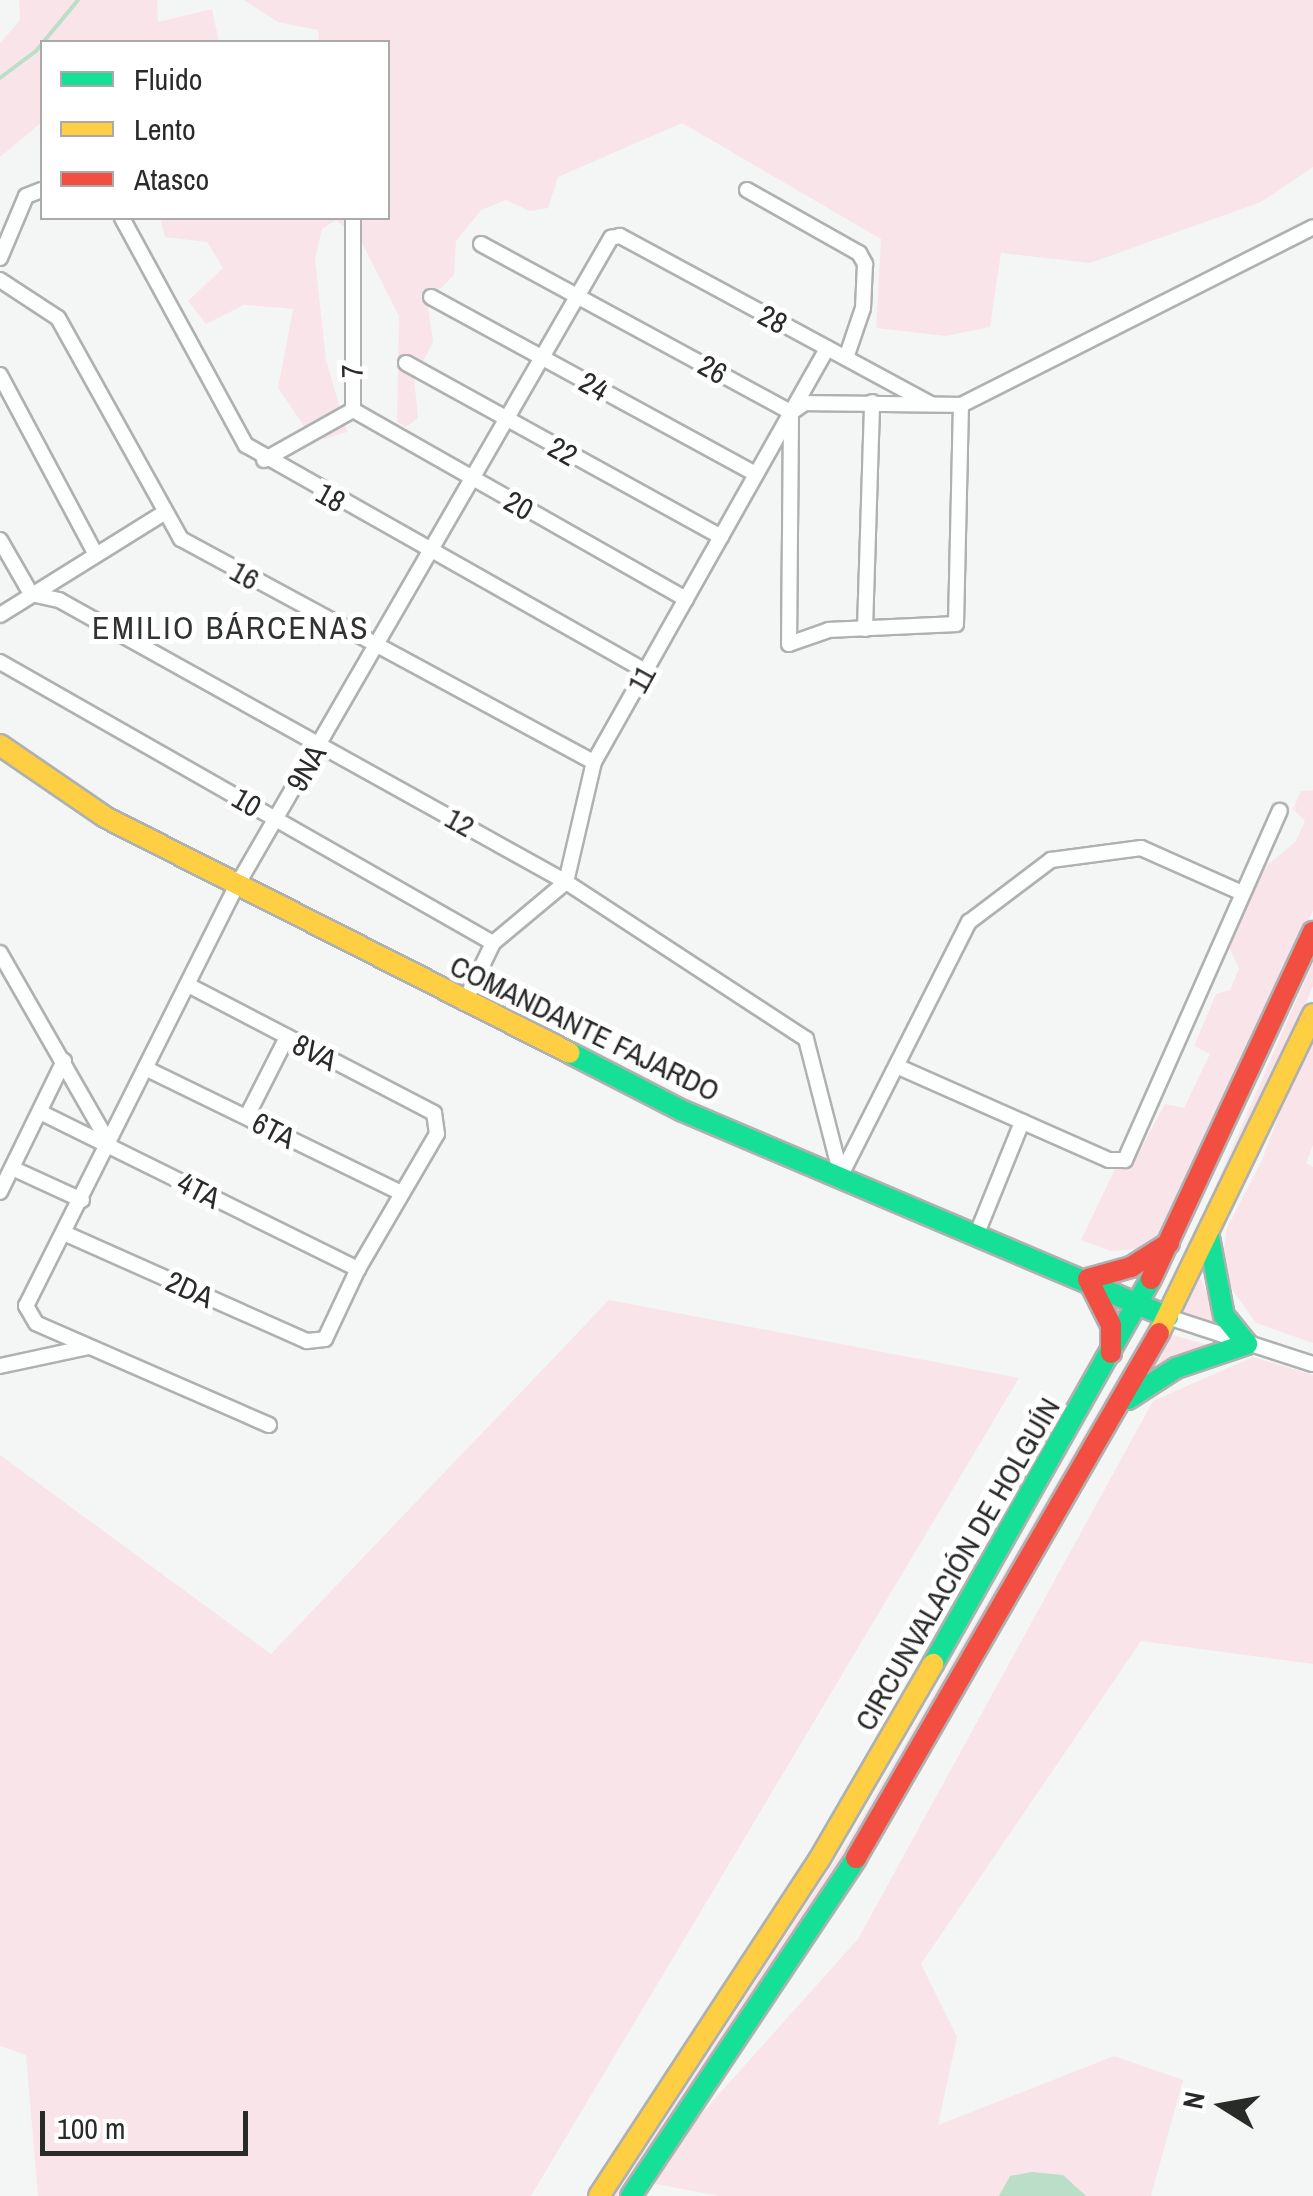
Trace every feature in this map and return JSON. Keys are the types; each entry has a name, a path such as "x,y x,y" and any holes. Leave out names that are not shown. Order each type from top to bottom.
{"main road":[{"name":"COMANDANTE FAJARDO","path":"0,745 72,798 236,886 683,1111 978,1231 1168,1317"},
{"name":"CIRCUNVALACIÓN DE HOLGUÍN","path":"600,2196 819,1860 1110,1358 1173,1240 1313,932"},
{"name":"CIRCUNVALACIÓN DE HOLGUÍN","path":"631,2196 825,1910 1114,1413 1168,1317 1313,1014"},
{"path":"1114,1413 1139,1388 1176,1368 1247,1344 1216,1292 1209,1234"},
{"path":"1110,1358 1112,1326 1088,1278 1132,1267 1173,1240"}],"street":[{"path":"747,190 859,253 866,264 863,308 846,358"},
{"path":"0,258 26,196 40,191"},
{"name":"18","path":"123,220 246,445 264,460 646,671"},
{"name":"7","path":"264,460 353,410 352,224"},
{"path":"961,405 956,624 829,630 789,644 791,412 805,403 961,405 1313,227"},
{"name":"28","path":"615,236 931,404"},
{"name":"9NA","path":"90,1346 28,1316 26,1306 111,1145 236,886 615,236"},
{"name":"26","path":"481,244 791,412"},
{"name":"16","path":"0,280 58,318 180,540 594,762"},
{"name":"24","path":"431,297 756,474"},
{"name":"11","path":"566,882 594,762 827,348"},
{"name":"22","path":"406,363 721,537"},
{"path":"0,375 94,551"},
{"path":"865,629 872,402"},
{"name":"20","path":"353,410 686,599"},
{"path":"0,616 94,551 164,514"},
{"path":"0,540 31,594"},
{"name":"12","path":"31,594 59,600 566,882 806,1040 841,1176"},
{"name":"10","path":"0,662 493,944"},
{"path":"901,1068 1109,1160 1125,1160 1280,811"},
{"path":"841,1176 901,1068 969,922 1051,860 1141,848 1242,893"},
{"path":"464,1003 493,944 566,882"},
{"path":"0,953 111,1145"},
{"name":"8VA","path":"188,985 434,1113 438,1122 400,1193"},
{"path":"247,1116 287,1037"},
{"path":"0,1192 64,1062"},
{"name":"6TA","path":"147,1069 400,1193"},
{"name":"4TA","path":"40,1112 358,1269"},
{"path":"978,1231 1022,1122"},
{"path":"12,1168 82,1200"},
{"path":"358,1269 400,1193"},
{"name":"2DA","path":"64,1233 317,1342 325,1340 358,1269"},
{"path":"1168,1317 1313,1364"},
{"path":"0,1366 90,1346 269,1425"}],"shaded area":[{"path":"19,0 157,0 158,22 212,9 219,40 40,40 40,124 0,157 0,43 20,20"},
{"path":"244,0 1313,0 1313,167 1261,202 1090,263 1001,253 990,327 946,336 876,328 881,239 682,123 558,177 548,208 530,211 506,200 481,210 456,241 454,275 437,292 426,292 433,342 414,379 418,418 406,427 397,422 399,316 361,241 336,220 390,220 390,40 319,40 318,30 278,22"},
{"path":"161,220 336,220 322,229 315,259 326,360 347,432 324,439 304,426 278,388 293,309 244,305 206,324 188,301 223,268 207,242 165,237"},
{"path":"1313,790 1313,910 1215,1141 1162,1234 1136,1249 1111,1251 1081,1240 1116,1167 1131,1167 1165,1104 1184,1108 1210,1054 1194,1046 1216,994 1230,990 1239,969 1229,947 1264,868 1296,841 1305,821 1293,809 1301,791"},
{"path":"1313,962 1313,986 1248,1137 1166,1300"},
{"path":"1313,1024 1313,1145 1306,1163 1313,1167 1313,1343 1256,1323 1229,1285 1223,1256 1227,1228 1262,1160"},
{"path":"1198,1275 1202,1281 1222,1331 1179,1316"},
{"path":"609,1300 1019,1378 531,2196 38,2196 26,2055 0,2046 0,1455 271,1654"},
{"path":"1148,1325 1151,1332 860,1840 623,2196 615,2196 852,1835"},
{"path":"1163,1332 1214,1347 1147,1375"},
{"path":"1253,1357 1313,1375 1313,1664 1141,1641 921,1964 957,2037 938,2125 1114,2056 1183,2080 1151,2196 718,2196 641,2181 858,1939 1153,1401"},
{"path":"1032,2172 1063,2175 1086,2196 999,2196 1010,2176"}],"waterway":[{"path":"45,40 78,0"},
{"path":"0,78 40,46"}],"traffic: fast":[{"path":"570,1053 683,1111 1168,1317"},
{"path":"1128,1399 1176,1368 1247,1344 1224,1316 1209,1237"},
{"path":"933,1664 1151,1279"},
{"path":"631,2196 856,1858"}],"traffic: slow":[{"path":"0,745 105,817 570,1053"},
{"path":"1159,1333 1313,1014"},
{"path":"599,2196 819,1860 933,1664"}],"traffic: jam":[{"path":"1151,1279 1313,932"},
{"path":"1111,1353 1111,1325 1088,1279 1131,1267 1169,1243"},
{"path":"856,1858 1159,1333"}],"district":[{"name":"EMILIO BÁRCENAS","path":"231,628"}]}
